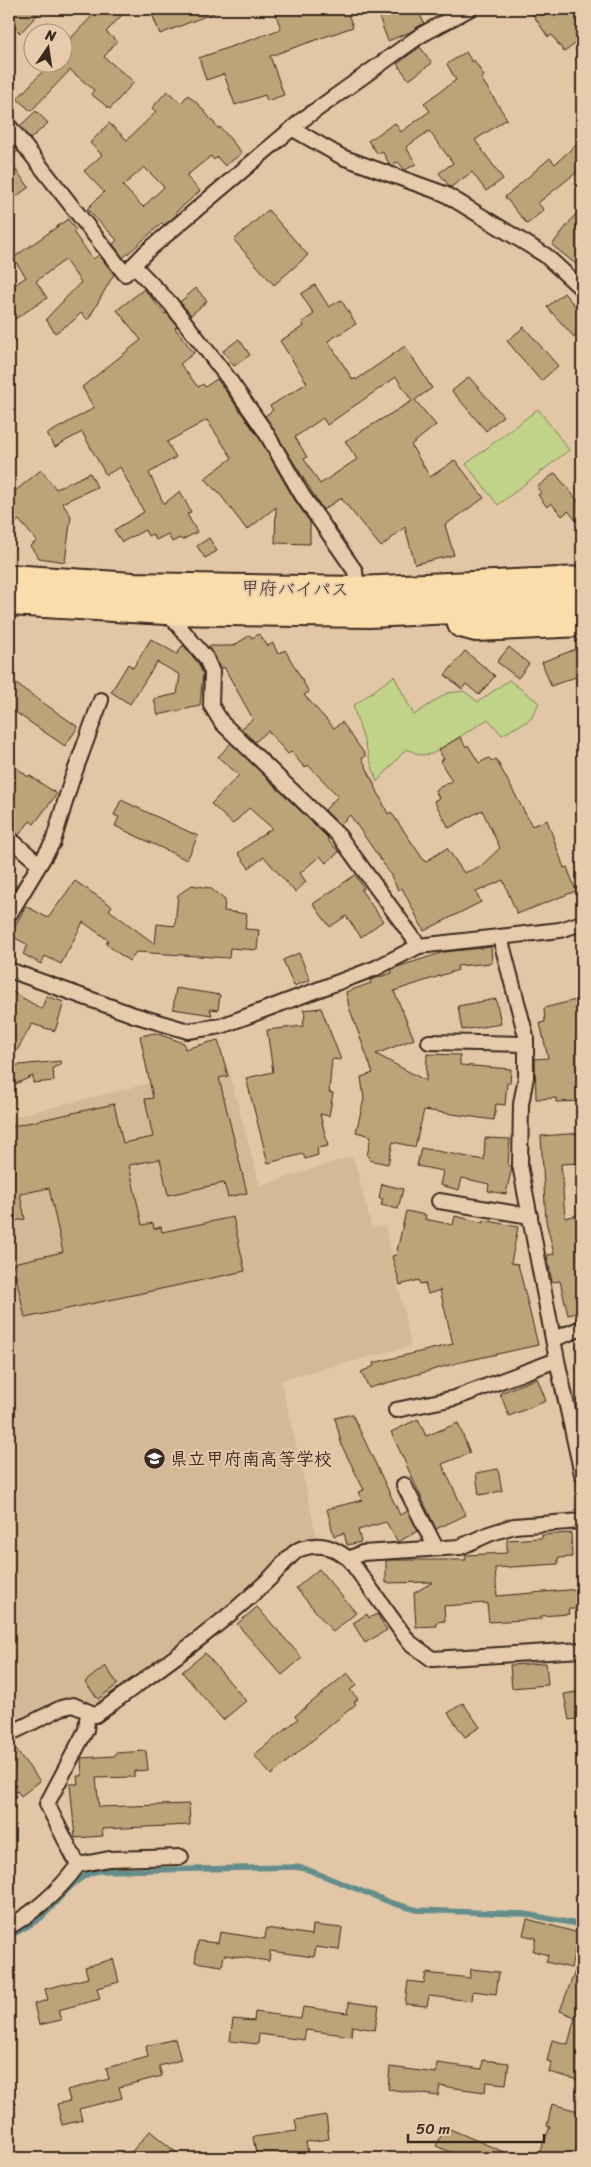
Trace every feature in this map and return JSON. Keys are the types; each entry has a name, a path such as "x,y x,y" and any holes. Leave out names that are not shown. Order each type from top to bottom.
{"highway":[{"path":"384,590 462,570 582,564"},
{"name":"甲府バイパス","path":"9,578 133,586 357,590 582,580"},
{"name":"甲府バイパス","path":"9,602 166,611 415,613 582,604"},
{"path":"415,613 476,628 582,623"}],"street":[{"path":"9,126 125,274 146,252 292,129 421,34 469,9"},
{"path":"292,129 342,157 445,194 545,255 582,290"},
{"path":"133,266 170,303 228,378 265,431 302,495 355,571 357,590"},
{"path":"166,611 206,658 212,672 211,705 222,723 339,836 419,946"},
{"path":"9,915 53,842 71,782 101,700"},
{"path":"9,838 39,864"},
{"path":"9,970 134,1015 188,1032 221,1026 376,968 419,946 560,930 582,923"},
{"path":"500,937 526,1036 526,1077 521,1104 520,1165 557,1360 582,1474"},
{"path":"429,1042 526,1044"},
{"path":"439,1201 530,1216"},
{"path":"554,1339 582,1328"},
{"path":"396,1410 455,1398 557,1360"},
{"path":"404,1485 436,1548"},
{"path":"349,1559 362,1553 460,1547 489,1534 514,1526 582,1522"},
{"path":"9,1734 61,1708 73,1705 96,1715 235,1610 301,1548 320,1545 335,1548 349,1559 409,1642 432,1660 582,1650"},
{"path":"78,1865 47,1804 86,1730 87,1720"},
{"path":"9,1927 36,1910 69,1877 78,1865 109,1859 181,1857"}],"shaded area":[{"name":"県立甲府南高等学校","path":"227,1064 260,1186 353,1156 372,1228 385,1226 411,1346 281,1380 317,1537 302,1538 233,1603 94,1709 74,1698 9,1727 9,1118"}],"green space":[{"path":"538,409 569,450 498,505 466,464"},
{"path":"394,676 414,715 447,693 464,691 478,702 509,680 539,703 531,719 502,735 488,719 432,754 421,755 406,749 377,782 353,706"}],"building":[{"path":"14,9 43,9 31,22 22,22 22,31 20,33 9,22 9,15"},
{"path":"99,9 114,9 122,15 106,32 117,41 104,57 134,82 110,109 91,94 94,90 72,72 72,37"},
{"path":"150,9 221,9 221,10 160,34"},
{"path":"274,9 346,9 353,27 270,56 284,95 267,101 265,95 235,105 224,74 206,80 199,58 281,29"},
{"path":"376,9 417,9 424,23 410,32 388,41"},
{"path":"529,9 582,9 582,39 564,52 552,35 548,37"},
{"path":"420,47 432,63 409,80 397,64"},
{"path":"466,52 472,62 474,60 484,76 481,78 507,119 475,140 503,179 486,191 472,172 451,187 449,186 439,173 453,163 429,131 406,147 416,164 405,170 398,162 390,165 382,151 378,154 368,141 395,123 401,132 430,111 424,103 456,80 447,64"},
{"path":"42,72 68,72 31,111 17,99"},
{"path":"167,91 181,103 188,95 219,129 220,127 242,153 225,166 217,157 214,160 211,156 186,176 200,191 176,212 177,214 172,219 164,225 162,223 123,258 113,244 117,240 87,209 104,192 84,171 102,155 90,143 109,123 127,140 156,112 152,108","holes":["144,167 164,187 143,207 123,186"]},
{"path":"36,111 48,123 30,139 20,126"},
{"path":"582,139 582,168 538,203 544,210 527,224 505,197 550,158 555,164"},
{"path":"9,140 18,151 9,160"},
{"path":"9,161 29,187 9,202"},
{"path":"582,206 582,269 552,245"},
{"path":"268,210 308,255 274,285 234,240"},
{"path":"68,219 76,230 73,232 93,259 99,255 114,274 88,320 81,313 55,333 46,319 81,282 65,260 36,281 47,298 9,323 9,289 26,277 13,258"},
{"path":"315,285 329,307 341,300 356,324 328,341 353,380 355,378 356,380 405,346 432,388 415,400 436,425 411,445 430,477 455,460 484,498 445,525 454,555 415,564 405,527 381,547 341,498 323,510 265,416 273,410 270,406 307,383 280,341 304,326 302,322 314,314 301,294","holes":["396,377 412,401 345,441 357,459 320,484 304,459 307,457 295,437 323,418 327,425"]},
{"path":"196,288 207,301 191,315 180,302"},
{"path":"144,289 165,314 167,313 177,326 175,328 194,353 180,364 198,387 203,384 205,387 217,379 258,436 294,499 310,522 310,544 275,543 276,507 247,530 216,489 205,478 232,458 207,420 167,442 176,457 149,473 164,504 180,491 191,512 187,514 197,532 182,540 180,538 172,542 168,534 156,540 152,534 148,536 145,530 122,542 114,530 144,512 120,467 106,475 82,432 55,447 47,434 94,408 82,387 141,340 117,310"},
{"path":"564,293 582,314 582,329 574,337 547,307"},
{"path":"524,327 558,366 541,381 507,341"},
{"path":"239,339 250,355 234,366 223,351"},
{"path":"469,377 503,416 486,431 452,391"},
{"path":"41,470 56,489 90,473 97,487 62,503 71,516 65,562 39,558 30,546 37,541 19,520 9,528 9,496"},
{"path":"555,473 582,506 582,527 568,511 562,516 551,503 547,507 538,495 541,493 537,487"},
{"path":"209,538 217,551 205,558 197,546"},
{"path":"259,634 268,646 273,643 278,654 285,650 309,692 304,695 334,728 342,722 366,756 362,758 388,814 391,812 425,862 447,848 464,873 481,866 500,848 482,810 449,828 434,801 439,798 435,790 452,781 440,761 444,759 438,750 460,737 466,747 468,745 479,763 489,758 492,761 496,759 532,826 547,820 564,868 567,867 576,891 517,914 503,880 476,892 481,902 424,931 402,888 398,890 389,872 350,815 340,825 325,810 338,796 308,765 305,768 291,752 288,754 268,731 255,742 241,729 253,719 224,667 221,669 208,646 233,646 250,635 252,638"},
{"path":"151,639 177,654 182,646 184,646 198,663 203,674 200,706 158,715 154,699 177,694 180,675 157,662 130,704 111,692 128,664 133,668"},
{"path":"509,647 529,664 518,678 497,662"},
{"path":"576,649 581,663 578,665 581,675 551,686 542,662"},
{"path":"465,651 495,676 479,695 466,684 462,689 445,675"},
{"path":"9,679 78,727 65,746 9,708"},
{"path":"231,743 328,838 339,852 326,863 320,856 300,873 306,882 295,892 264,857 249,868 238,853 272,828 249,808 233,824 211,804 239,775 218,757"},
{"path":"9,761 28,777 29,775 57,794 34,824 30,821 19,835 9,829"},
{"path":"121,800 198,836 187,860 115,826 119,817 114,815"},
{"path":"355,875 364,888 361,890 383,921 361,937 346,916 330,927 313,904"},
{"path":"75,881 112,906 109,910 155,944 157,924 175,926 178,895 192,885 210,888 225,900 224,911 247,914 245,929 259,930 257,950 230,948 229,958 136,952 129,961 106,944 108,940 83,922 61,964 45,956 41,964 23,954 28,945 10,935 26,906 48,918"},
{"path":"491,947 492,963 457,966 458,970 394,991 414,1039 376,1054 426,1081 427,1054 460,1055 460,1065 511,1069 510,1083 507,1083 505,1105 496,1104 494,1120 424,1110 415,1147 393,1142 388,1164 369,1160 370,1157 367,1156 371,1136 356,1132 364,1099 361,1077 373,1073 349,1007 346,992 371,983 370,980 392,973 391,970 394,968 444,952"},
{"path":"299,953 310,980 294,986 283,960"},
{"path":"176,988 220,995 218,1010 210,1009 212,1015 173,1009"},
{"path":"9,990 42,1009 46,996 64,1002 55,1031 32,1024 9,1065"},
{"path":"496,999 501,1024 462,1030 458,1006"},
{"path":"576,1000 582,1024 582,1101 556,1102 556,1098 536,1099 535,1059 548,1058 540,1023 545,1022 544,1008"},
{"path":"321,1008 341,1060 332,1059 329,1092 333,1093 329,1116 320,1114 328,1146 317,1148 318,1155 305,1159 303,1154 268,1163 246,1078 273,1072 267,1030 303,1026 305,1014 303,1010"},
{"path":"155,1033 184,1043 185,1049 218,1040 228,1076 219,1078 247,1193 228,1197 224,1183 168,1195 160,1159 129,1165 142,1225 153,1223 154,1229 161,1227 162,1232 233,1217 245,1271 25,1318 13,1263 63,1252 49,1188 20,1194 25,1219 9,1222 9,1127 114,1104 123,1143 153,1137 145,1099 153,1098 140,1036"},
{"path":"60,1061 61,1064 53,1068 54,1081 33,1083 33,1076 9,1087 9,1066"},
{"path":"582,1133 582,1163 561,1164 565,1218 582,1214 582,1312 568,1315 560,1281 552,1282 547,1255 554,1254 546,1221 541,1136"},
{"path":"485,1138 510,1139 508,1165 512,1167 506,1194 488,1191 489,1184 462,1178 459,1190 440,1185 443,1171 417,1166 421,1148 484,1160"},
{"path":"382,1184 403,1189 398,1209 381,1205 383,1199 379,1198"},
{"path":"406,1211 426,1215 425,1219 453,1225 455,1216 484,1223 484,1220 518,1227 511,1263 518,1264 538,1345 457,1363 369,1388 361,1372 374,1366 373,1363 453,1344 440,1290 428,1294 425,1283 420,1284 419,1280 400,1285 392,1256 396,1255"},
{"path":"537,1378 546,1401 509,1416 500,1393"},
{"path":"352,1414 400,1515 408,1511 418,1531 398,1542 386,1522 358,1530 361,1542 347,1545 344,1533 334,1536 327,1509 362,1500 358,1492 364,1490 342,1446 335,1418"},
{"path":"418,1419 426,1436 458,1423 470,1453 442,1464 466,1515 436,1529 391,1432"},
{"path":"498,1469 502,1491 479,1495 476,1473"},
{"path":"571,1533 572,1557 558,1558 558,1564 495,1568 497,1596 579,1589 580,1609 568,1609 569,1614 541,1616 541,1619 489,1622 487,1603 444,1606 445,1621 436,1622 437,1626 416,1627 414,1593 433,1582 386,1583 386,1560 466,1560 465,1555 507,1553 507,1540 542,1538 542,1535"},
{"path":"319,1569 356,1613 333,1632 296,1588"},
{"path":"257,1607 302,1658 282,1675 237,1624"},
{"path":"367,1614 369,1618 377,1614 387,1630 365,1643 353,1623"},
{"path":"205,1653 246,1701 223,1720 182,1672"},
{"path":"546,1663 548,1685 512,1688 510,1665"},
{"path":"105,1666 118,1684 98,1699 85,1682"},
{"path":"347,1673 357,1685 350,1690 358,1699 354,1702 356,1704 271,1775 254,1755 298,1719 295,1716"},
{"path":"582,1691 582,1718 569,1720 564,1694"},
{"path":"463,1703 480,1727 465,1737 448,1713"},
{"path":"10,1742 40,1781 21,1796 17,1791 9,1795"},
{"path":"146,1751 148,1770 134,1771 134,1777 96,1778 99,1807 189,1804 190,1825 102,1829 103,1836 75,1838 70,1784 78,1784 77,1776 82,1776 81,1758 115,1756 115,1753"},
{"path":"527,1919 579,1933 571,1968 546,1962 548,1955 533,1951 536,1938 523,1935"},
{"path":"313,1925 342,1928 339,1950 316,1947 314,1957 270,1951 269,1961 224,1955 222,1966 195,1962 198,1941 218,1943 220,1932 265,1939 266,1928 312,1935"},
{"path":"581,1955 582,2081 549,2072 552,2062 547,2061 552,2040 568,2044 575,2017 560,2011"},
{"path":"113,1959 119,1982 97,1988 100,1999 58,2010 61,2020 39,2025 34,2004 48,2000 45,1989 88,1978 85,1967"},
{"path":"471,1969 499,1972 496,1994 473,1991 472,2001 429,1996 427,2006 405,2004 408,1981 424,1983 426,1973 470,1978"},
{"path":"349,2002 379,2006 375,2030 352,2026 351,2036 306,2030 304,2040 259,2034 258,2044 230,2041 233,2019 254,2021 255,2012 301,2018 303,2007 348,2013"},
{"path":"175,2039 181,2060 159,2066 162,2076 119,2087 122,2098 79,2109 82,2120 62,2125 57,2104 70,2101 67,2090 109,2079 106,2068 148,2057 146,2046"},
{"path":"483,2060 509,2063 506,2084 486,2082 485,2092 440,2086 438,2096 388,2089 390,2067 436,2073 437,2063 482,2069"},
{"path":"552,2104 582,2112 582,2158 537,2158 550,2127 547,2126"},
{"path":"326,2115 329,2139 306,2142 308,2152 257,2158 253,2137 297,2131 295,2120"},
{"path":"445,2127 518,2158 464,2158 436,2146"},
{"path":"150,2131 183,2158 126,2158"}],"waterway":[{"path":"9,1937 43,1916 75,1883 89,1874 98,1871 296,1867 306,1869 392,1903 417,1910 525,1914 582,1925"}],"place":[{"name":"県立甲府南高等学校","path":"154,1459"}]}
